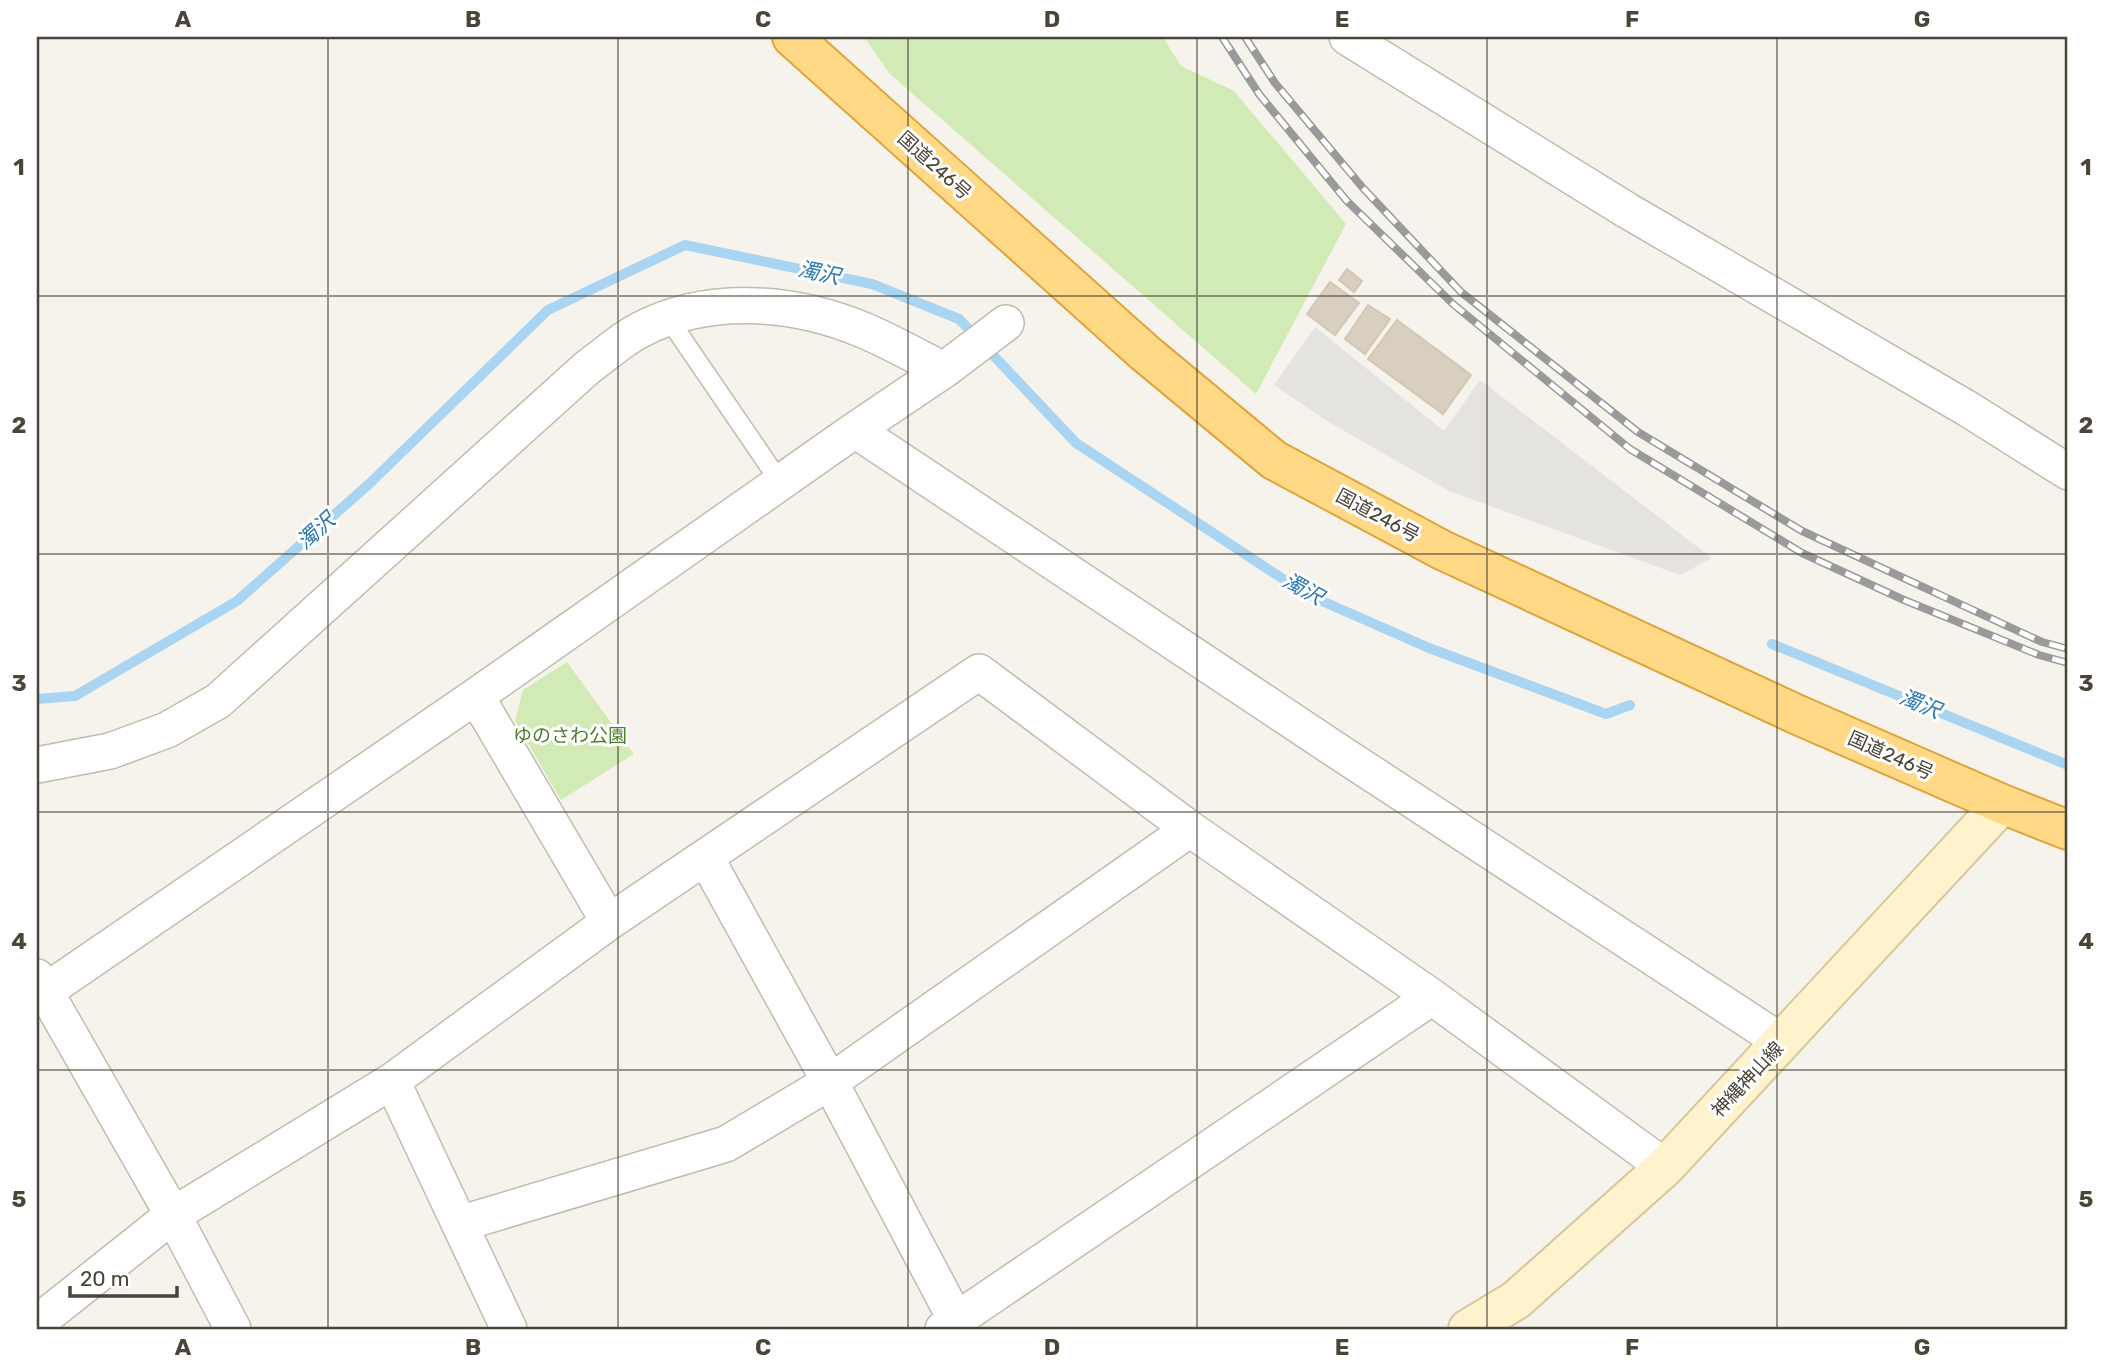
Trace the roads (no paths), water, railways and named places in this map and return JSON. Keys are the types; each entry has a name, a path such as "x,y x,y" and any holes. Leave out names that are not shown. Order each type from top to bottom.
{"highway":[{"name":"国道246号","path":"792,37 1072,289 1273,460 1442,550 1798,715 2001,804 2068,830"}],"main road":[{"name":"神縄神山線","path":"1468,1329 1516,1300 1665,1167 2001,804"}],"street":[{"path":"1348,37 1628,211 1968,409 2068,472"},
{"path":"37,765 110,751 167,730 218,701 588,367 639,330 689,311 742,304 788,308 862,329 955,361"},
{"path":"233,1329 173,1215 40,988 477,696 1006,323"},
{"path":"855,430 1782,1042"},
{"path":"37,1324 173,1215 392,1081 609,922 979,672 1190,829 1432,997 1665,1167"},
{"path":"477,696 609,922"},
{"path":"459,1224 726,1144 830,1082 1190,829"},
{"path":"706,858 830,1082 949,1325 1432,997"},
{"path":"392,1081 509,1329"}],"lane":[{"path":"668,318 780,482"}],"waterway":[{"name":"濁沢","path":"37,699 75,696 237,601 369,484 548,310 685,245 872,284 959,319 1076,443 1306,594 1429,648 1606,714 1630,705"},
{"name":"濁沢","path":"1772,644 2068,765"}],"railway":[{"path":"1222,37 1259,94 1346,200 1453,304 1630,449 1802,553 1904,600 2039,655 2068,663"},
{"path":"1245,37 1275,83 1363,188 1461,292 1638,432 1802,531 2042,642 2068,649"}],"park label":[{"name":"ゆのさわ公園","path":"570,735"}]}
